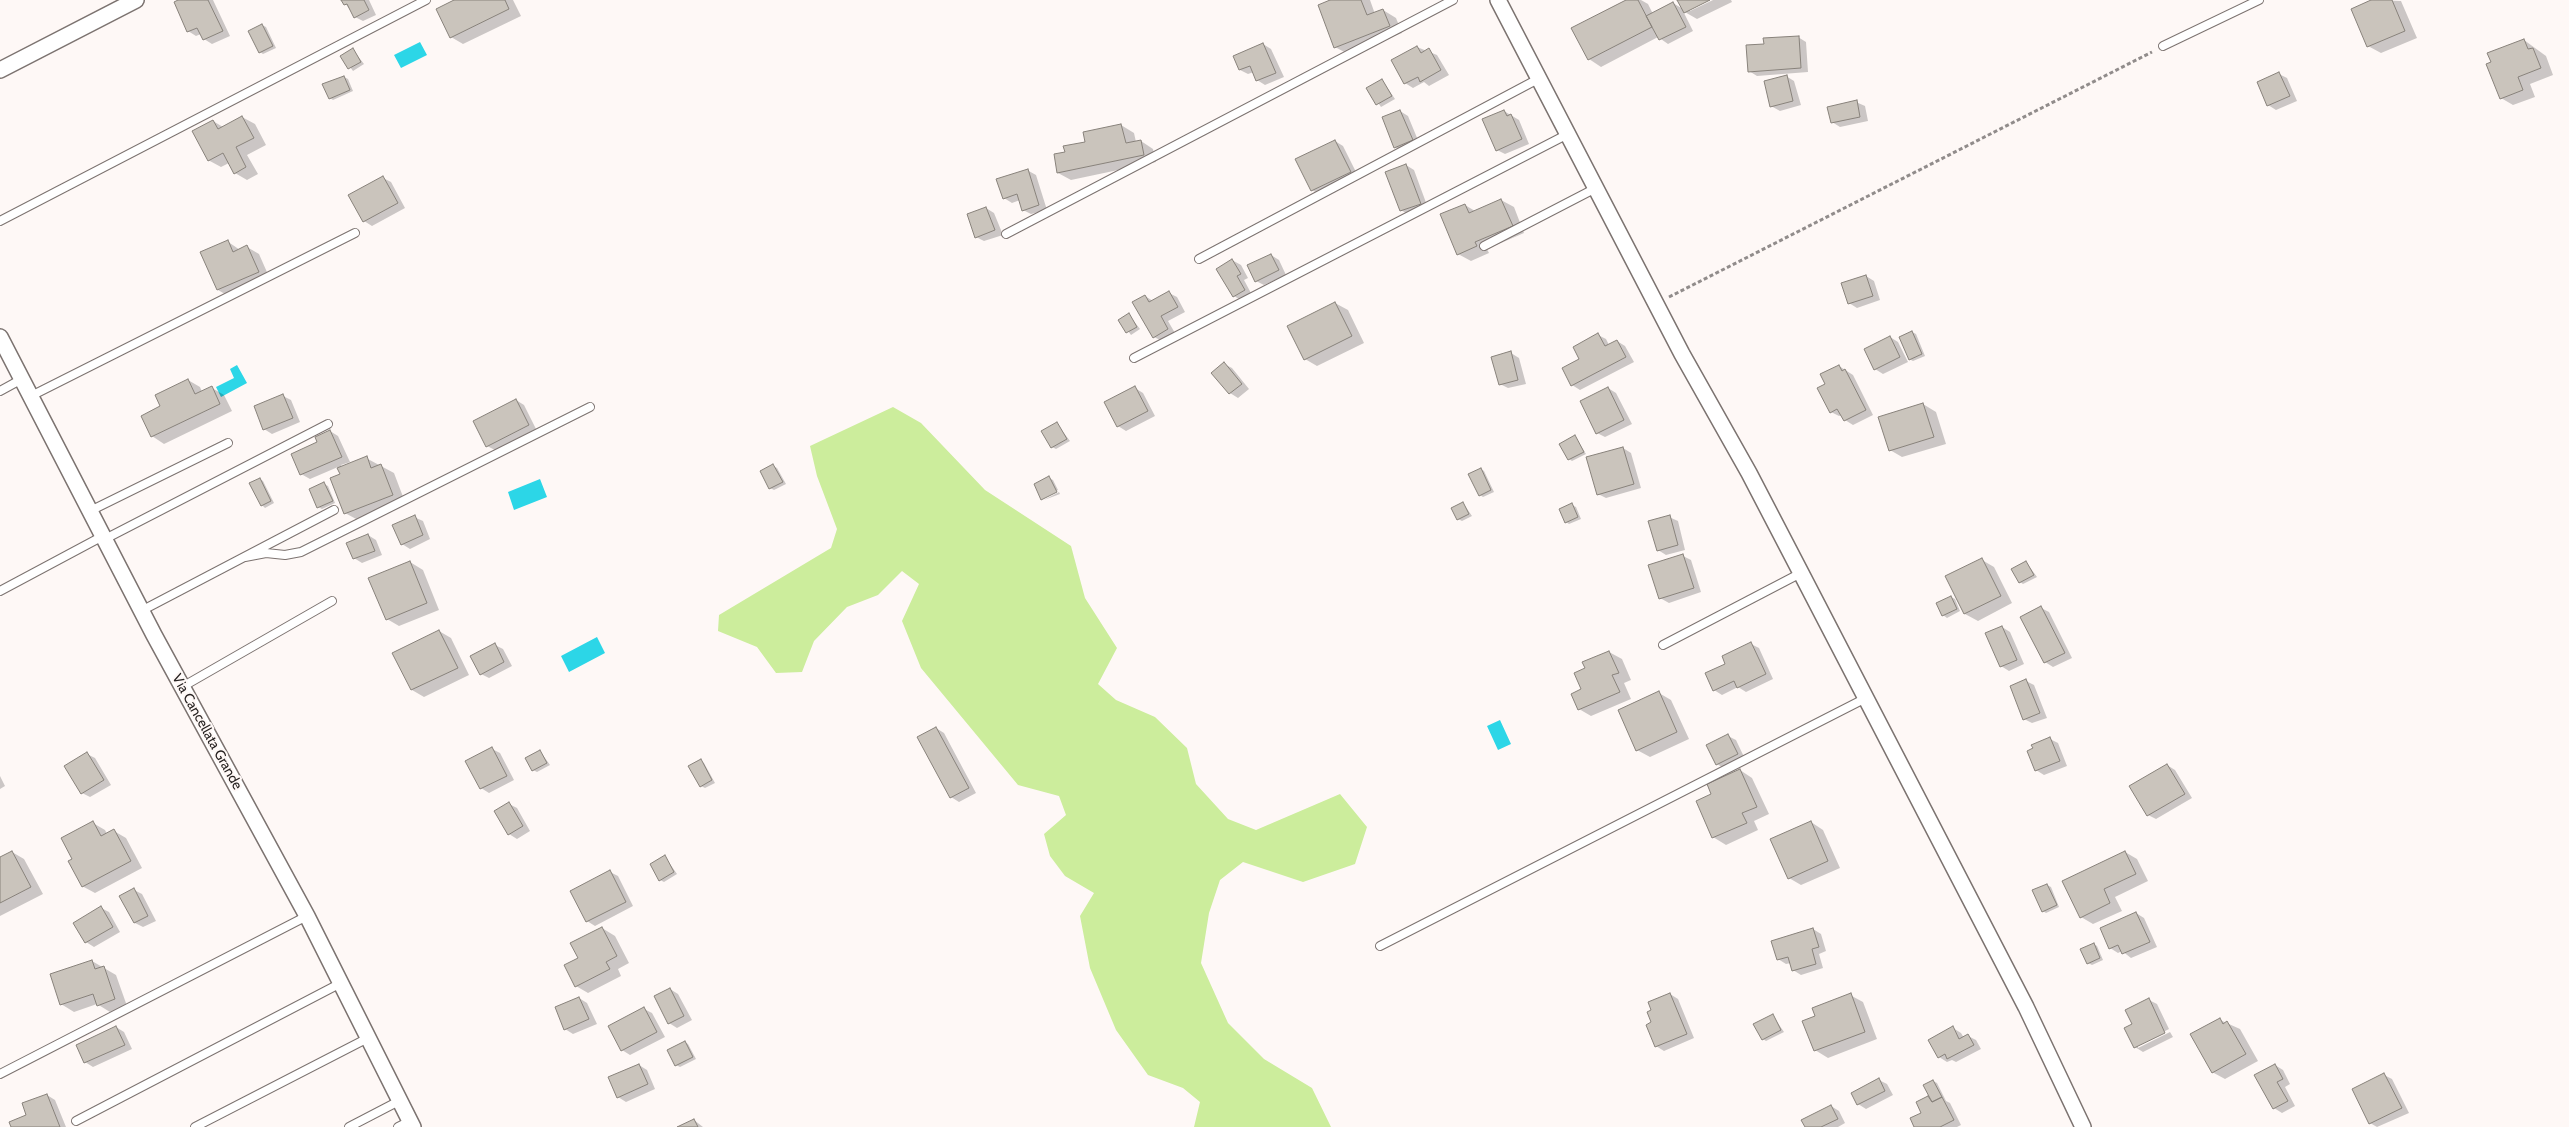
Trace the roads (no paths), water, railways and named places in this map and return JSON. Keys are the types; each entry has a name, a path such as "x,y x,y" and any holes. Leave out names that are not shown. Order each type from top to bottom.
{"street":[{"path":"0,70 136,0"},
{"path":"1498,0 1540,78 1655,304 1750,473 2026,1007 2083,1127"},
{"name":"Via Cancellata Grande","path":"0,337 182,687 307,916 399,1101 407,1125"}],"lane":[{"path":"0,222 426,0"},
{"path":"1006,234 1453,0"},
{"path":"2163,46 2259,0"},
{"path":"1199,259 1540,78"},
{"path":"1134,358 1568,134"},
{"path":"1484,246 1596,188"},
{"path":"31,396 355,233"},
{"path":"0,391 22,379"},
{"path":"245,557 301,552 590,407"},
{"path":"0,591 328,424"},
{"path":"90,511 228,443"},
{"path":"142,611 334,510"},
{"path":"1663,645 1801,573"},
{"path":"182,687 332,601"},
{"path":"1380,946 1866,698"},
{"path":"0,1074 307,916"},
{"path":"76,1121 341,983"},
{"path":"196,1127 368,1038"},
{"path":"349,1127 399,1101"}],"water":[{"path":"420,42 427,55 401,68 394,55"},
{"path":"237,365 247,383 221,397 216,387 234,378 230,369"},
{"path":"540,479 547,497 514,510 508,492"},
{"path":"597,637 605,653 569,672 561,656"},
{"path":"1500,720 1511,744 1498,750 1487,726"}]}
